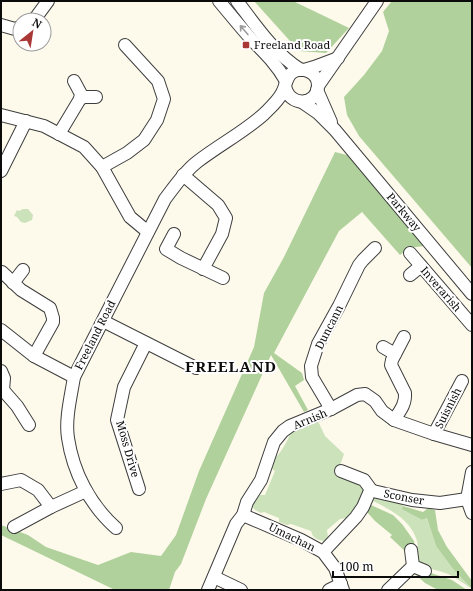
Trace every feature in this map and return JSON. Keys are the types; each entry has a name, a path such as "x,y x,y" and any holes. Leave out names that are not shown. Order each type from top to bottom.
{"street":[{"path":"40,12 48,1"},
{"path":"219,1 254,42 269,56 286,83"},
{"path":"237,1 271,45 287,60 314,75 317,80 318,88"},
{"path":"339,57 314,68 294,72 289,75 286,83 286,91 288,96 300,102 312,98 377,1"},
{"path":"1,25 12,27"},
{"path":"102,167 127,153 144,140 157,120 164,99 158,81 125,45"},
{"path":"59,134 80,99 80,94 74,81"},
{"name":"Freeland Road","path":"116,528 104,518 86,491 76,470 68,437 69,405 74,377 165,198 183,175 196,163 264,114 276,101 286,83"},
{"name":"Parkway","path":"318,88 327,114 335,130"},
{"path":"80,99 84,97 96,97"},
{"name":"Freeland Road","path":"264,114 300,102"},
{"name":"Parkway","path":"300,102 318,113 335,130 472,294"},
{"path":"1,115 44,126 84,147 102,167 130,217 148,232"},
{"path":"1,171 26,121"},
{"path":"183,175 218,205 226,218 222,234 203,269"},
{"path":"174,234 166,249 223,278"},
{"name":"Duncann","path":"331,409 312,377 311,366 318,344 364,268 363,260 375,248"},
{"name":"Inverarish","path":"410,253 472,325"},
{"path":"410,275 421,266"},
{"path":"13,283 23,270"},
{"path":"2,272 21,290 50,308 53,312 52,322 34,356"},
{"path":"103,321 196,368"},
{"path":"3,336 34,356 74,377"},
{"path":"394,420 402,407 405,398 391,365 404,337"},
{"name":"Moss Drive","path":"139,489 117,420 124,387 146,343"},
{"path":"383,347 395,354"},
{"path":"1,371 4,378 2,390 17,406 29,425"},
{"name":"Suisnish","path":"434,434 462,381"},
{"name":"Arnish","path":"208,590 236,524 243,514 247,502 261,480 277,437 290,426 331,409 357,395 365,394 375,401 382,411 394,420 434,434 472,444"},
{"path":"341,471 364,480 372,491"},
{"path":"472,472 467,499 472,513"},
{"path":"1,484 21,480 38,490 51,507"},
{"path":"14,527 51,507 86,491"},
{"name":"Sconser","path":"323,552 356,516 363,507 369,493 372,491 412,500 440,503 467,499"},
{"name":"Umachan","path":"243,514 302,540 323,552 335,568 342,587"},
{"path":"411,550 413,566"},
{"path":"413,566 425,571"},
{"path":"388,590 413,566"},
{"path":"214,577 241,590"},
{"path":"329,590 342,587"}],"green space":[{"path":"254,1 293,1 349,28 326,53 299,51"},
{"path":"392,1 472,1 472,268 359,136 347,115 344,97 364,75 382,51 389,31 383,12"},
{"path":"335,152 347,155 424,246 409,248 400,255 362,212 339,231 274,353 302,373 304,380 295,386 308,410 304,412 271,355 206,499 181,564 175,572 169,590 115,590 1,535 1,525 28,535 46,547 98,565 131,552 161,556 176,535 199,471 254,347 264,293 284,257"},
{"path":"28,209 33,215 32,220 25,223 21,222 14,216 17,210 19,211"},
{"path":"318,421 325,436 344,454 337,474 366,486 356,506 346,518 340,519 327,530 328,538 324,541 316,538 311,531 291,524 287,525 279,522 279,518 264,512 261,513 255,510 251,505 260,495 265,495 275,471 272,469 275,458 284,446 290,432"},
{"path":"374,496 400,502 403,509 422,520 427,518 436,546 453,569 472,589 451,576 423,565 419,560 417,541 410,527 400,516 373,501"},
{"path":"371,505 393,515 402,524 414,541 415,547 408,554 390,537 392,535 375,521 367,512"},
{"path":"403,506 423,512 428,508 435,510 438,530 447,547 472,581 472,589 453,569 436,546 427,518 422,520 402,509"},
{"path":"419,573 427,578 431,573 452,580 467,590 438,590 425,583 415,574"}],"place":[{"name":"Freeland Road","path":"246,45"}],"district":[{"name":"FREELAND","path":"231,367"}]}
